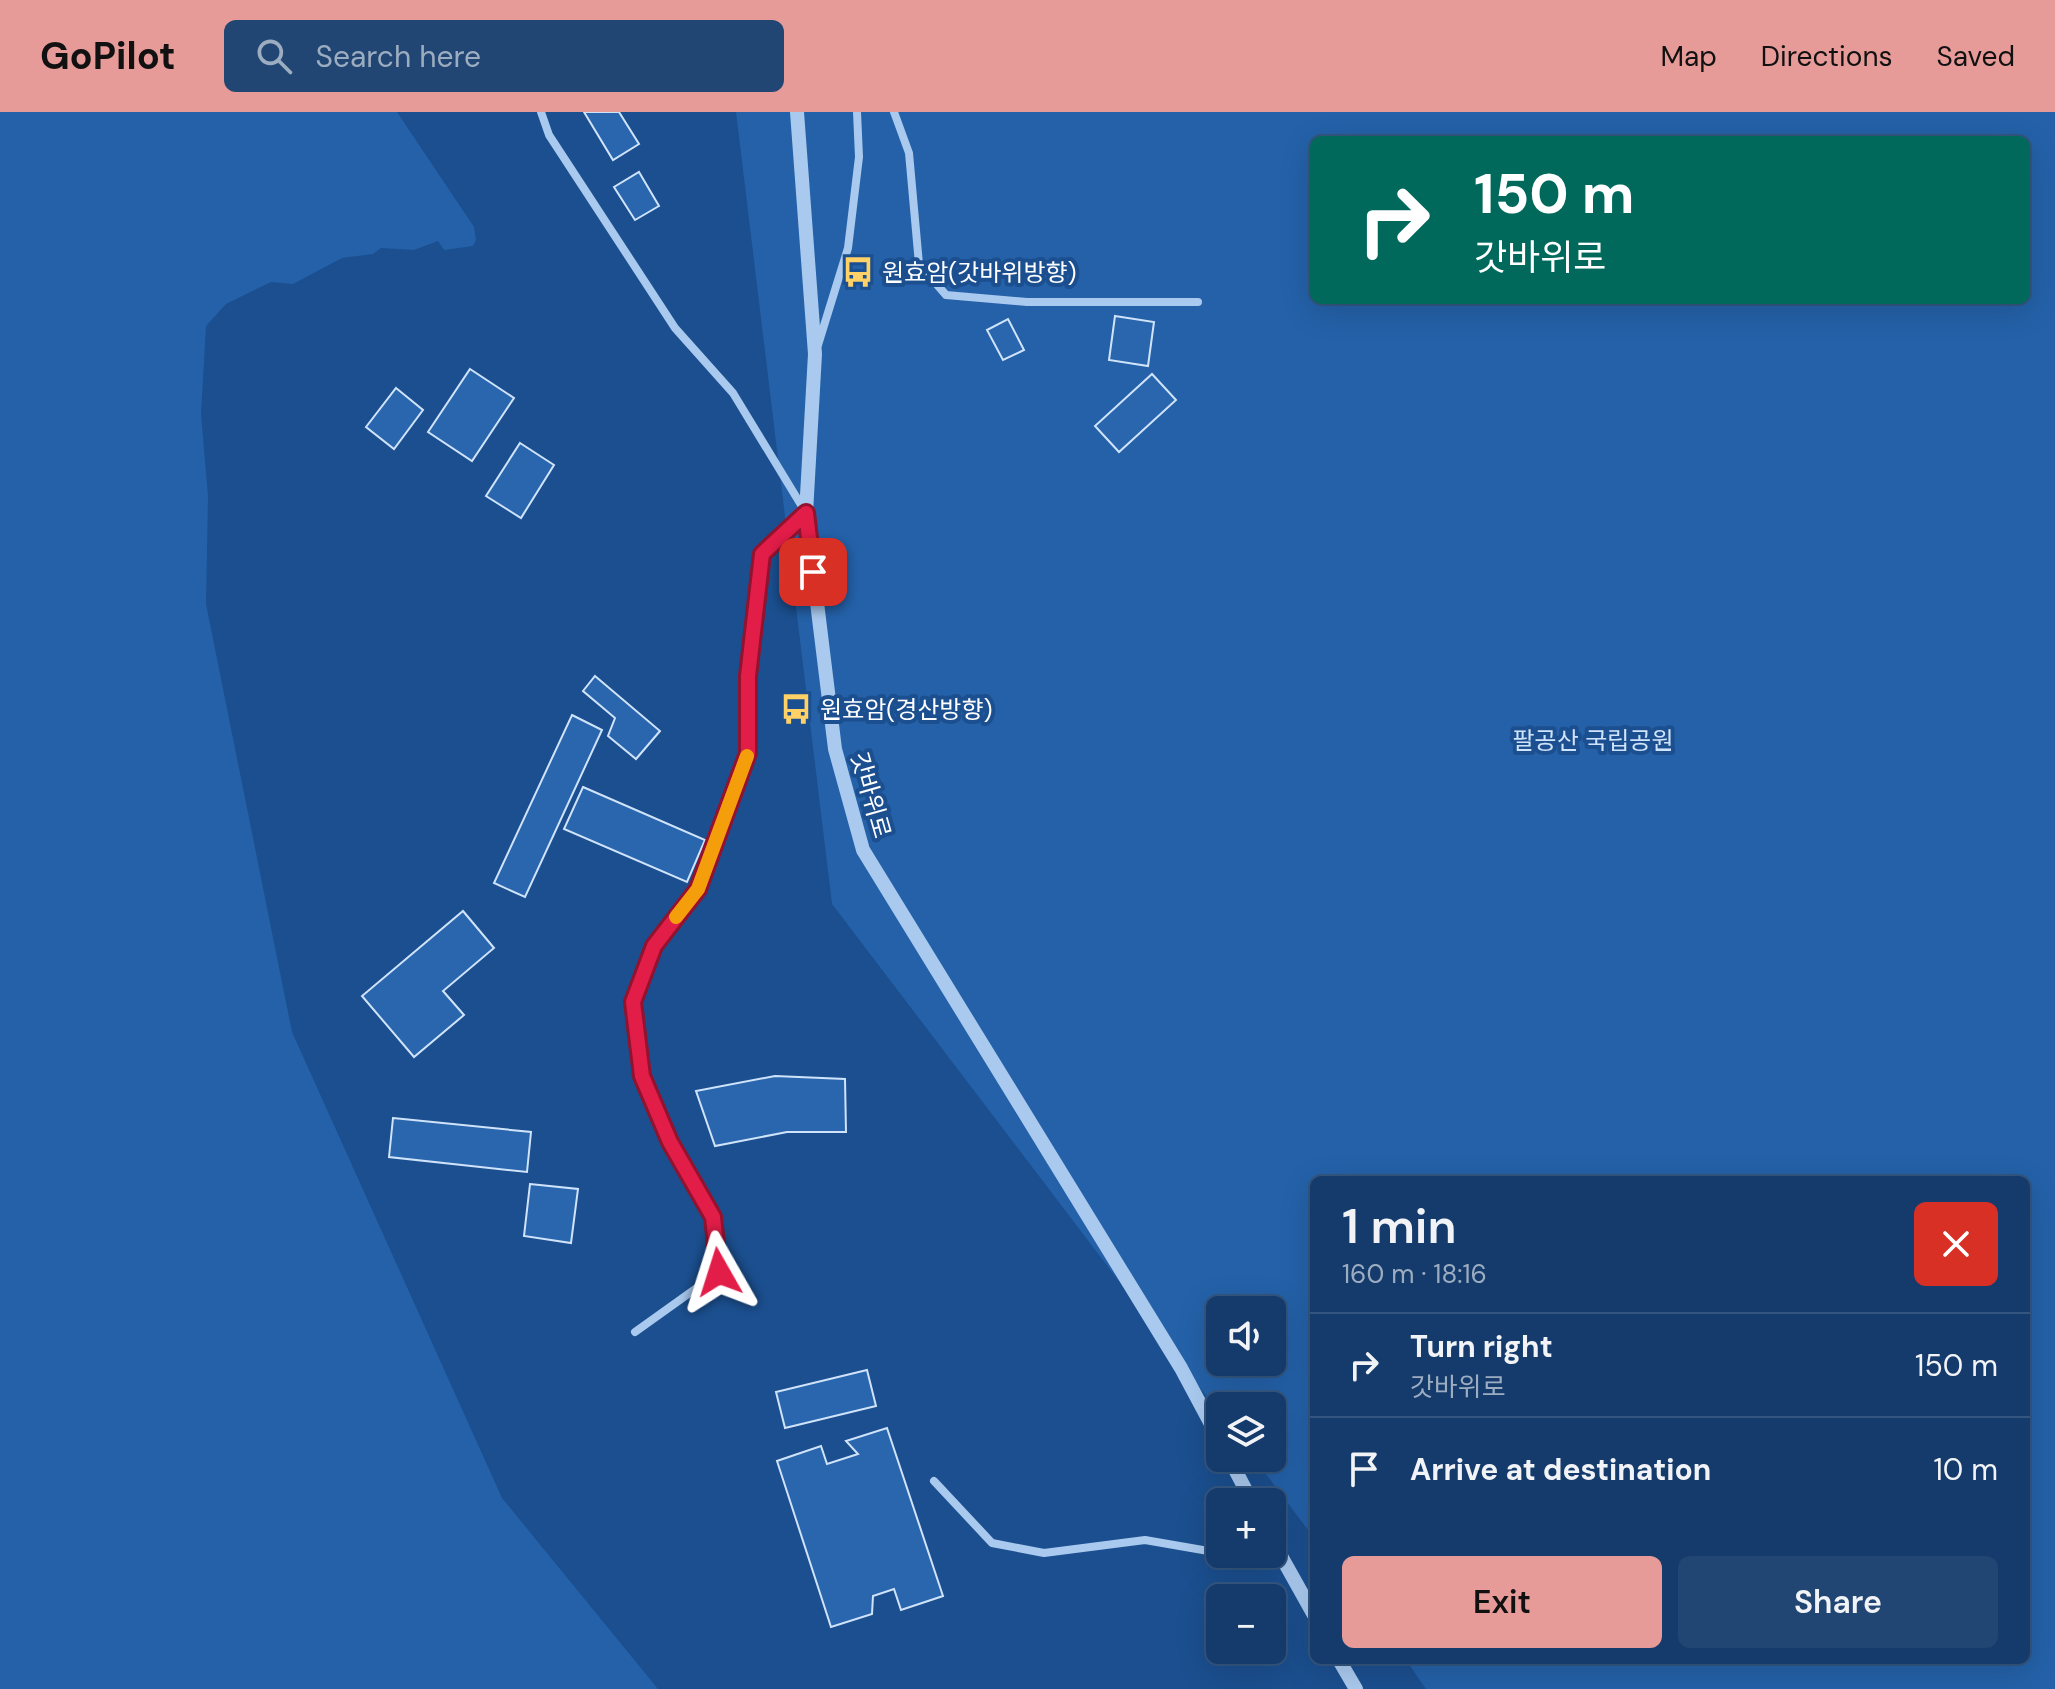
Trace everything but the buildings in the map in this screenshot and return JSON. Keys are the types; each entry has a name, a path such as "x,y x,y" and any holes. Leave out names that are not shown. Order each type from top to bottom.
{"street":[{"path":"541,112 549,135 675,328 733,393 806,513 762,554 748,676 748,753 698,889 654,946 633,1002 642,1076 670,1142 713,1217 719,1272 635,1332"},
{"name":"갓바위로","path":"797,112 815,354 806,513 835,749 863,850 1181,1368 1206,1415"},
{"path":"815,354 848,248 859,157 857,112"},
{"path":"894,112 909,153 919,264 946,295 1027,302 1198,302"},
{"path":"934,1481 992,1543 1044,1553 1145,1540 1206,1551"},
{"path":"1286,1567 1310,1608"},
{"path":"1341,1664 1356,1689"}],"green space":[{"path":"0,112 397,112 474,227 476,240 473,246 444,250 438,241 414,250 381,248 373,254 342,258 293,284 271,282 226,304 206,326 201,414 208,496 206,604 292,1032 502,1498 658,1689 0,1689"},
{"name":"팔공산 국립공원","path":"736,112 2055,112 2055,1689 1426,1689 1409,1664 2030,1664 2030,1176 1310,1176 1310,1533 1286,1501 1286,1488 1276,1488 1264,1472 1286,1472 1286,1392 1206,1392 1206,1396 832,904"}],"slow traffic":[{"path":"676,917 698,889 747,756"}],"place":[{"name":"원효암(갓바위방향)","path":"858,272"},
{"name":"원효암(경산방향)","path":"796,709"}],"route":[{"path":"719,1272 713,1217 670,1142 642,1076 633,1002 654,946 698,889 748,753 748,676 762,554 806,513 813,572"}]}
